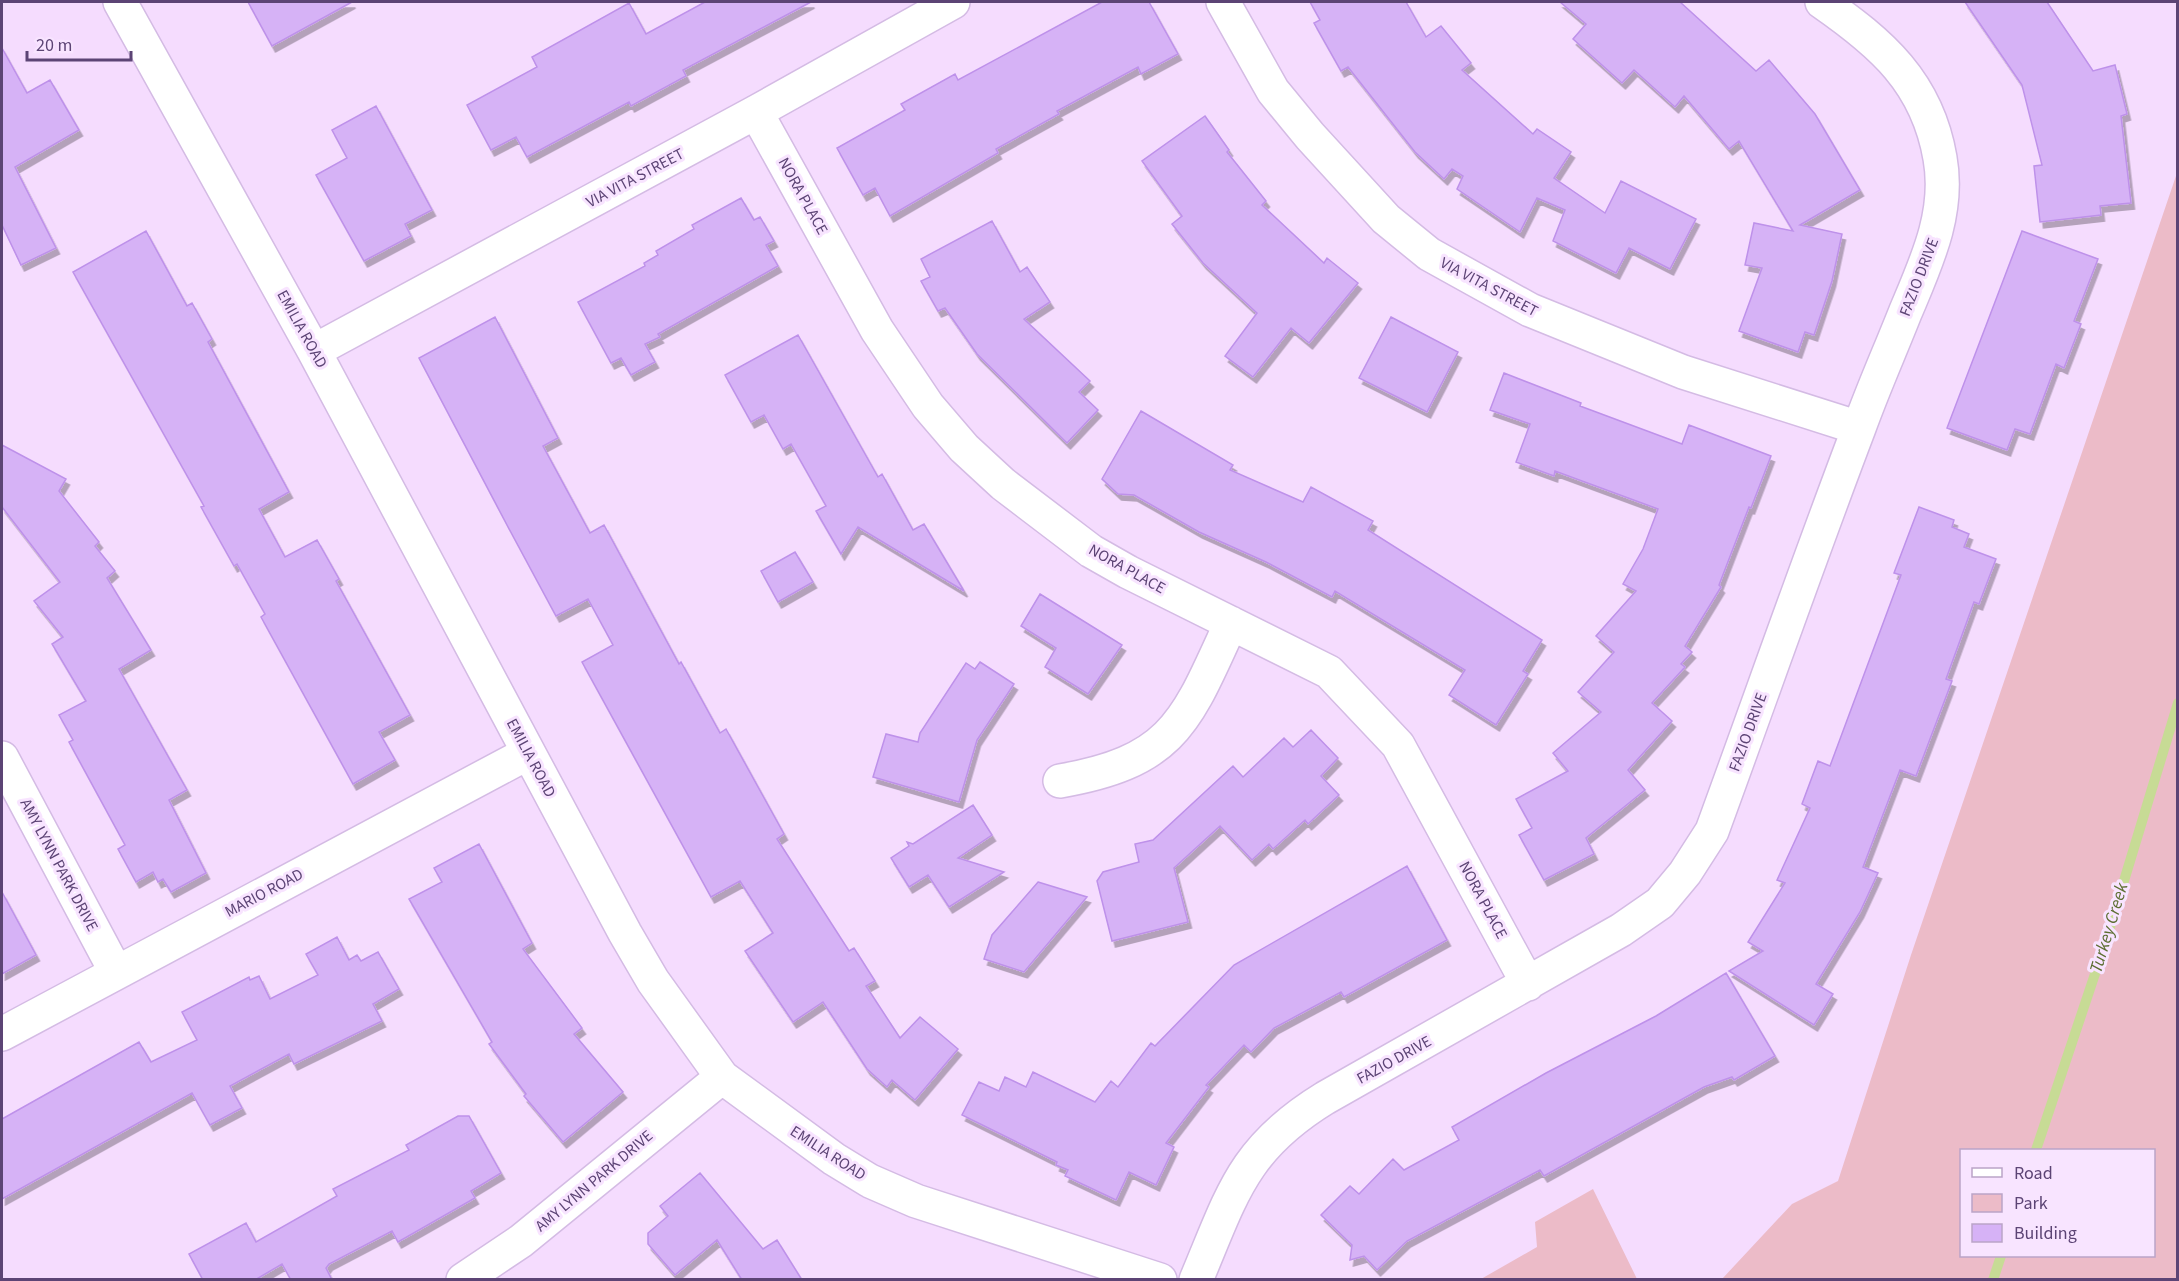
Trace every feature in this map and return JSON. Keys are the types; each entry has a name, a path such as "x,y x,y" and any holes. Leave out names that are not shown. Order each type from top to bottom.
{"street":[{"name":"EMILIA ROAD","path":"120,2 315,351 528,753 653,981 722,1077 834,1159 870,1181 916,1201 1160,1280"},
{"name":"VIA VITA STREET","path":"315,351 756,112 953,2"},
{"name":"VIA VITA STREET","path":"1223,2 1272,91 1386,219 1430,254 1530,310 1683,372 1859,428"},
{"name":"FAZIO DRIVE","path":"1196,1280 1234,1188 1249,1162 1270,1138 1315,1104 1621,930 1660,903 1685,873 1712,831 1859,428 1935,241 1941,204 1941,160 1933,127 1896,61 1869,35 1822,2"},
{"name":"NORA PLACE","path":"756,112 877,330 928,406 964,448 1003,484 1091,551 1329,672 1398,745 1528,984"},
{"path":"1060,781 1123,766 1174,731 1192,707 1230,623"},
{"name":"MARIO ROAD","path":"2,1034 528,753"},
{"name":"AMY LYNN PARK DRIVE","path":"2,758 116,972"},
{"name":"AMY LYNN PARK DRIVE","path":"463,1280 521,1241 722,1077"}],"green space":[{"path":"2177,173 2177,1279 1722,1279 1792,1204 1838,1181 1911,955"},
{"path":"1593,1189 1637,1279 1481,1279 1537,1247 1535,1222"}],"building":[{"path":"248,2 352,2 272,46"},
{"path":"705,2 811,2 683,70 686,76 631,106 629,102 527,157 516,137 491,150 467,105 537,67 532,57 629,3 646,34"},
{"path":"1102,2 1149,2 1178,54 1141,74 1138,67 1057,111 1059,114 996,149 998,153 890,216 875,188 863,195 837,148 905,110 901,104 955,74 958,80"},
{"path":"1310,2 1406,2 1426,37 1441,26 1471,63 1462,70 1533,134 1537,129 1571,152 1554,178 1605,213 1621,181 1696,219 1670,269 1629,248 1616,273 1553,241 1565,210 1537,198 1520,232 1457,189 1463,176 1452,169 1444,179 1415,152 1348,67 1341,71 1314,23 1320,20"},
{"path":"1560,2 1680,2 1756,71 1769,60 1815,114 1860,190 1800,225 1842,234 1832,281 1814,335 1805,332 1798,352 1739,331 1762,268 1745,265 1754,223 1793,231 1739,141 1729,149 1684,96 1675,107 1634,70 1622,83 1573,39 1586,24"},
{"path":"1965,2 2047,2 2093,71 2115,65 2127,114 2121,116 2131,203 2100,206 2101,215 2040,222 2034,166 2042,165 2022,85"},
{"path":"2,48 27,93 50,80 79,130 15,167 56,248 21,265 2,225"},
{"path":"376,106 432,210 405,224 411,236 364,261 316,175 347,158 332,130"},
{"path":"1205,116 1229,150 1227,152 1266,201 1262,205 1324,263 1327,258 1358,283 1309,343 1291,328 1253,377 1225,356 1257,313 1203,263 1172,224 1182,216 1142,161"},
{"path":"741,198 754,220 760,217 774,241 766,245 778,266 658,334 660,337 645,344 655,362 631,375 621,358 611,363 578,302 645,266 644,263 658,255 656,251 694,229 692,225"},
{"path":"992,221 1020,272 1027,267 1050,302 1024,319 1090,381 1079,392 1098,410 1067,443 977,354 945,308 938,311 921,281 930,277 921,259"},
{"path":"146,231 187,306 192,303 212,339 208,342 289,492 259,509 285,557 317,540 339,579 336,581 410,715 379,732 395,760 353,784 261,617 265,614 237,564 234,566 201,507 204,506 73,272"},
{"path":"2022,231 2098,259 2074,321 2081,324 2064,368 2056,364 2030,434 2015,429 2007,450 1947,428"},
{"path":"495,317 558,438 543,446 590,533 604,525 679,664 681,662 720,733 726,729 784,834 777,839 849,951 854,948 875,981 866,986 900,1038 920,1017 958,1049 915,1100 892,1080 887,1087 867,1069 823,1002 793,1022 745,951 773,933 740,881 711,897 582,662 613,645 588,599 556,616 507,525 419,358"},
{"path":"1391,317 1458,352 1427,412 1359,378"},
{"path":"798,335 878,477 882,474 913,530 924,524 964,591 858,527 841,554 816,511 826,506 791,444 783,449 764,415 751,422 725,375"},
{"path":"1504,373 1581,403 1580,406 1682,444 1689,425 1771,456 1719,585 1721,587 1685,646 1692,652 1681,664 1685,667 1652,703 1672,721 1628,770 1645,790 1586,838 1594,854 1544,880 1519,835 1532,828 1516,799 1568,771 1553,753 1601,712 1578,692 1614,652 1596,636 1636,591 1623,584 1643,549 1658,509 1555,471 1554,476 1516,462 1530,424 1490,410"},
{"path":"1141,411 1233,465 1230,470 1303,502 1311,487 1373,521 1368,530 1542,640 1523,671 1528,674 1496,725 1449,695 1465,670 1335,591 1332,597 1266,562 1199,532 1134,495 1118,494 1102,479"},
{"path":"2,445 66,479 59,491 99,542 95,546 115,571 107,578 151,650 119,669 187,790 169,800 206,873 171,892 163,879 158,882 153,872 136,882 118,849 125,845 69,742 73,740 59,715 86,701 52,644 63,637 34,601 60,582 2,507"},
{"path":"1919,507 1954,520 1952,527 1969,534 1964,547 1996,559 1979,604 1974,602 1946,679 1952,681 1916,776 1900,770 1863,867 1878,873 1860,912 1816,984 1833,994 1814,1025 1729,971 1763,951 1748,942 1785,883 1777,880 1810,808 1802,804 1818,761 1830,766 1901,575 1894,573"},
{"path":"795,552 813,582 778,602 761,571"},
{"path":"1040,594 1122,645 1088,694 1045,667 1056,648 1021,626"},
{"path":"980,662 1014,684 977,740 959,802 873,777 886,734 918,742 920,733 966,663 975,669"},
{"path":"1311,730 1338,758 1321,776 1339,795 1308,824 1305,820 1273,849 1269,844 1252,860 1220,826 1174,868 1188,922 1112,941 1097,881 1103,872 1139,862 1135,844 1153,840 1233,766 1243,777 1284,738 1293,747"},
{"path":"973,805 992,835 958,858 1004,872 949,907 928,875 909,887 891,858 909,846 907,842 913,844"},
{"path":"479,844 532,943 523,949 582,1028 574,1034 623,1092 563,1142 524,1096 526,1094 489,1044 492,1042 409,899 442,882 434,868"},
{"path":"1407,866 1447,940 1344,997 1341,992 1274,1028 1251,1052 1244,1045 1206,1085 1209,1087 1166,1143 1174,1147 1156,1185 1129,1172 1116,1200 1065,1176 1068,1170 1056,1165 1057,1162 962,1115 979,1082 999,1091 1005,1077 1026,1087 1033,1072 1095,1102 1111,1081 1118,1087 1151,1043 1155,1046 1234,965"},
{"path":"1038,882 1087,897 1024,972 984,959 992,935"},
{"path":"2,892 36,955 2,974"},
{"path":"337,937 349,960 357,955 361,961 378,952 399,989 373,1004 382,1021 294,1064 289,1054 230,1086 242,1108 210,1125 192,1093 2,1199 2,1119 139,1042 151,1062 197,1040 182,1012 249,977 250,980 259,976 270,999 318,975 306,954"},
{"path":"1726,973 1775,1056 1734,1080 1732,1077 1704,1087 1544,1176 1540,1170 1407,1241 1377,1270 1364,1256 1350,1260 1352,1245 1321,1215 1350,1186 1359,1194 1393,1159 1404,1170 1459,1140 1452,1127 1546,1073 1656,1016"},
{"path":"458,1116 469,1116 501,1173 471,1191 475,1198 398,1242 392,1231 329,1264 326,1268 332,1280 291,1280 282,1264 255,1280 203,1280 189,1254 246,1223 256,1242 337,1196 333,1189 409,1150 406,1145"},
{"path":"700,1173 763,1249 777,1240 802,1280 742,1280 717,1240 675,1275 648,1244 648,1233 668,1216 660,1206"}],"waterway":[{"name":"Turkey Creek","path":"2036,1149 2103,950 2178,703"},
{"name":"Turkey Creek","path":"1993,1280 2001,1257"}]}
